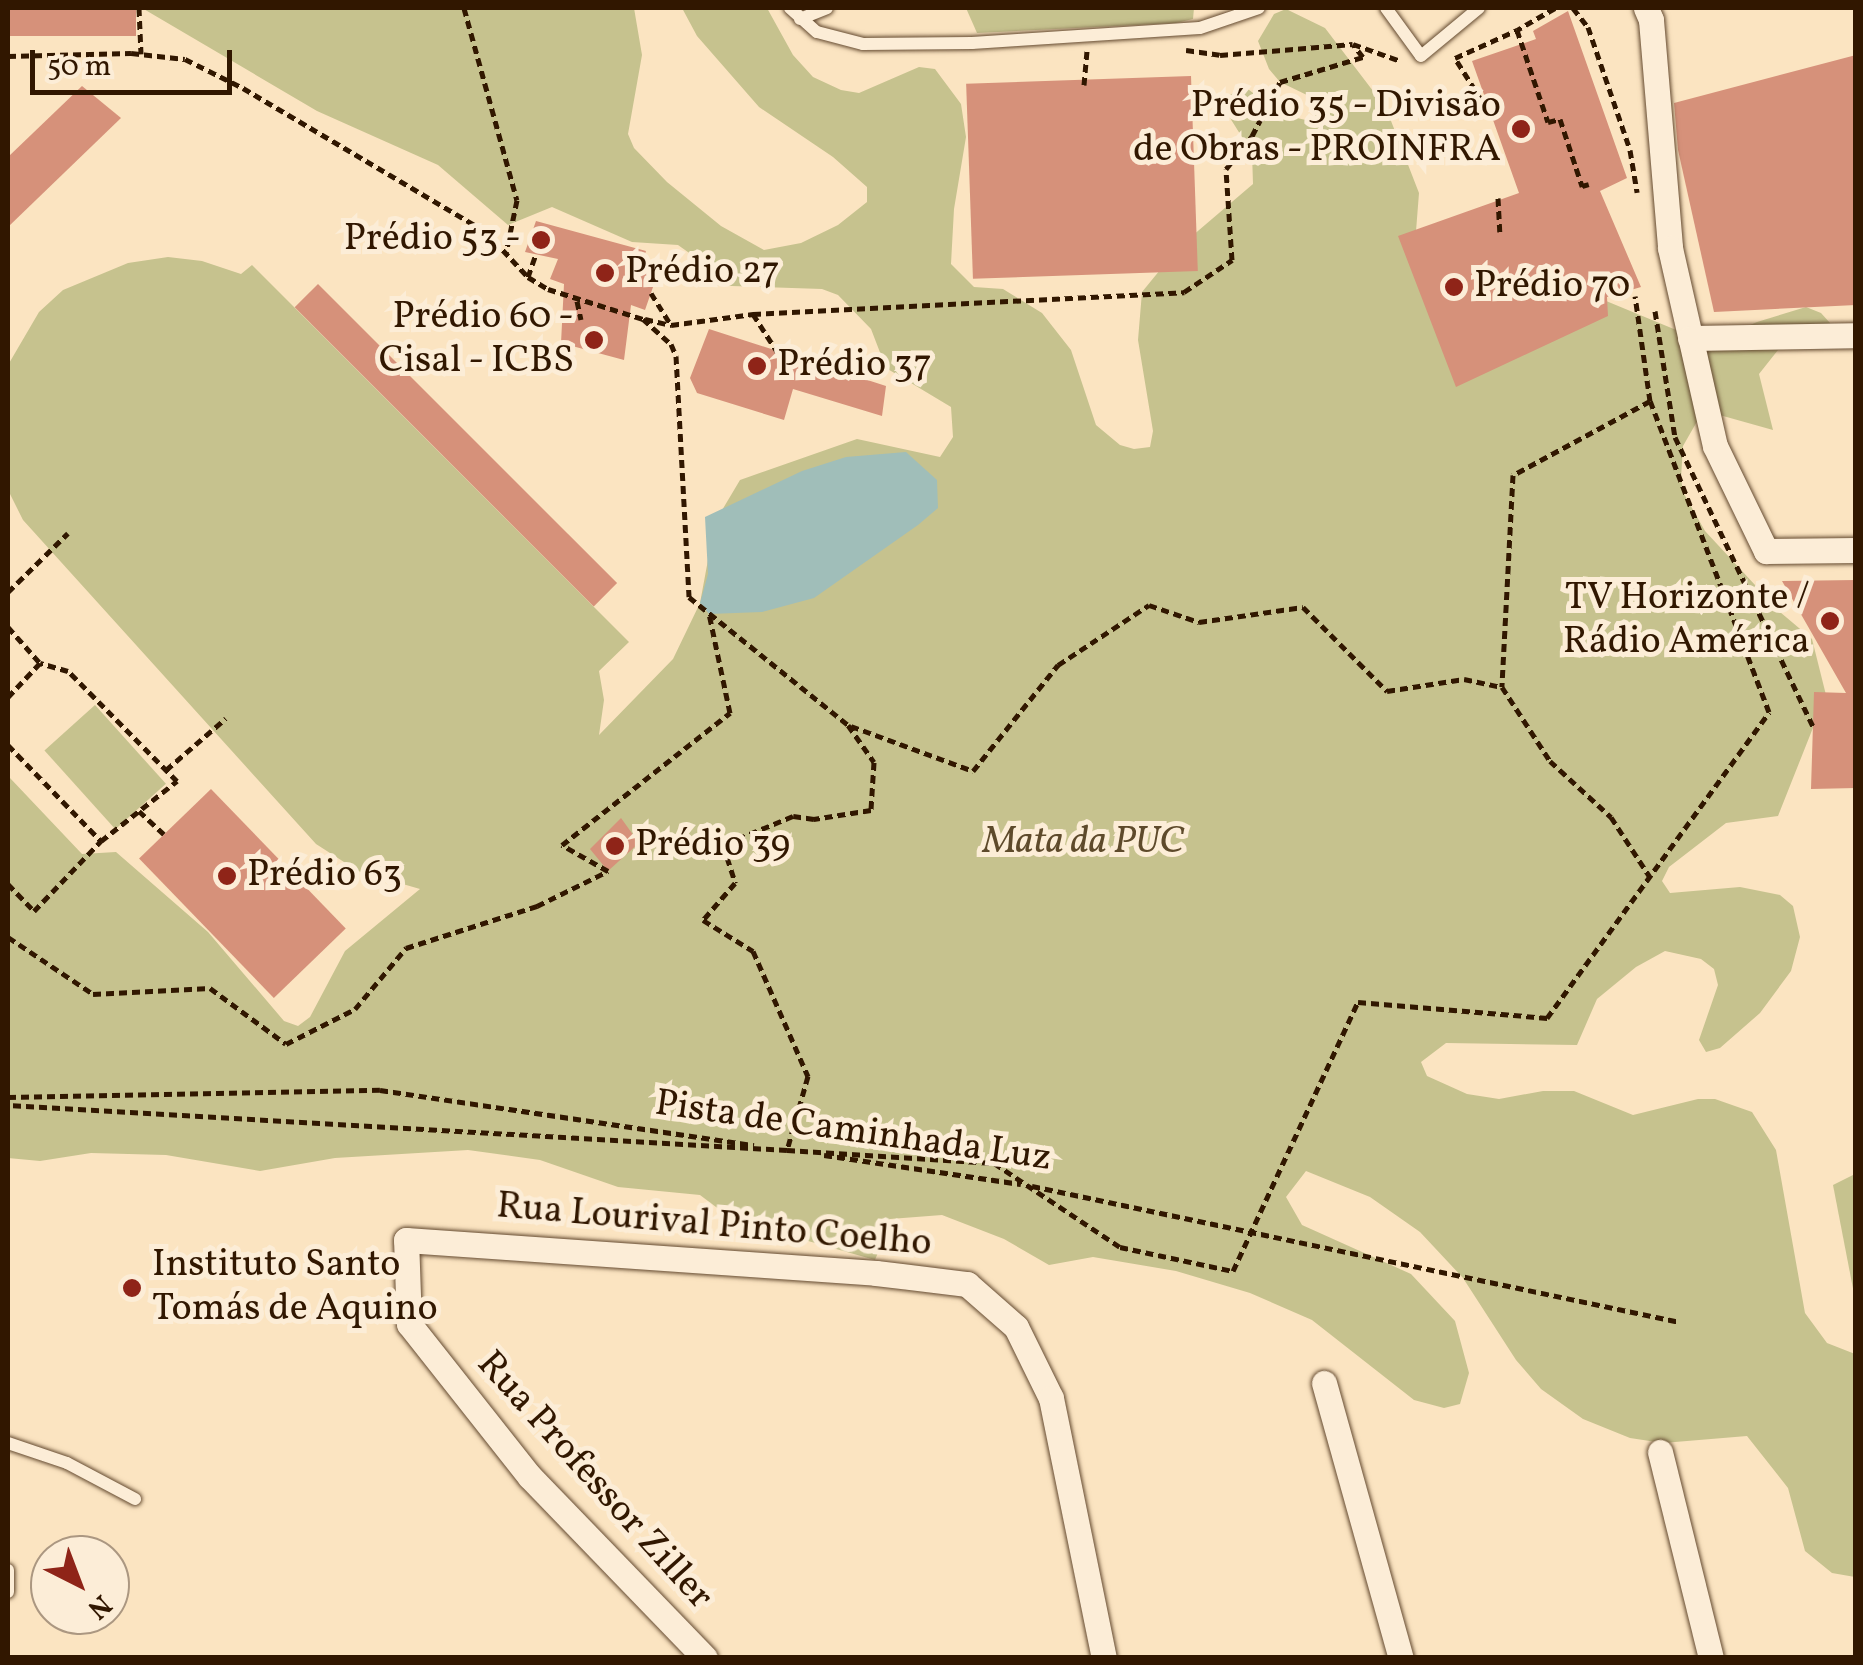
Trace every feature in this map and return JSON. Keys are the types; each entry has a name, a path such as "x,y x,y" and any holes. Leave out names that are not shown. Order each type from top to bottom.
{"street":[{"path":"1646,8 1652,20 1670,248 1715,446 1766,550 1856,550"},
{"path":"1690,338 1856,335"},
{"name":"Rua Professor Ziller","path":"406,1240 408,1324 530,1477 706,1658"},
{"name":"Rua Lourival Pinto Coelho","path":"406,1240 857,1271 967,1284 1016,1326 1051,1398 1104,1658"},
{"path":"1324,1383 1401,1658"},
{"path":"1660,1452 1711,1658"}],"lane":[{"path":"790,8 800,19 834,39 862,44 972,43 1200,28 1260,8"},
{"path":"800,19 827,8"},
{"path":"1386,8 1421,56 1479,8"},
{"path":"8,1443 67,1463 135,1499"},
{"path":"8,1570 8,1592"}],"path":[{"path":"139,8 141,54"},
{"path":"464,8 517,200 506,253"},
{"path":"1482,101 1455,58 1555,8"},
{"path":"1573,8 1588,27"},
{"path":"1517,30 1548,122 1560,119 1582,186 1589,184"},
{"path":"8,56 141,54 185,59 243,88 485,232 528,277 578,300 671,324 753,314 1184,292 1232,260 1226,169 1252,136 1280,82 1363,57 1352,44"},
{"path":"1182,50 1220,55 1352,44 1409,63"},
{"path":"1498,198 1500,232"},
{"path":"528,277 536,254"},
{"path":"650,293 671,324"},
{"path":"8,1105 994,1163 1120,1247 1233,1271 1358,1002 1547,1018 1769,712 1650,401 1636,296"},
{"path":"578,300 581,320"},
{"path":"753,314 778,353"},
{"path":"643,319 671,344 676,356 689,597 848,725 874,762 871,810 814,820 792,816 722,845 734,884 702,920 753,951 808,1076 787,1150"},
{"path":"1650,401 1513,475 1502,687 1550,761 1611,816 1650,877"},
{"path":"8,592 68,533"},
{"path":"848,725 974,771 1058,665 1149,605 1199,622 1304,607 1387,691 1464,679 1502,687"},
{"path":"8,937 93,994 210,988 286,1044 355,1009 406,948 537,906 608,871 562,845 730,713 709,614"},
{"path":"8,627 40,663 68,670 177,781 101,842 34,912 8,884"},
{"path":"8,696 40,663"},
{"path":"166,770 226,718"},
{"path":"8,745 101,842"},
{"path":"139,811 164,834"},
{"name":"Pista de Caminhada Luz","path":"8,1097 380,1090 1057,1189 1680,1322"}],"green space":[{"name":"Mata da PUC","path":"142,8 634,8 642,55 628,134 634,148 667,182 721,226 764,250 801,243 838,225 867,202 867,187 833,157 759,107 697,36 682,8 767,8 793,55 813,77 841,90 859,93 919,67 935,69 961,104 966,137 954,209 951,264 974,287 1003,289 1042,313 1071,350 1096,425 1120,445 1134,449 1150,447 1153,431 1138,340 1142,292 1178,248 1253,184 1252,153 1225,110 1230,95 1244,86 1280,114 1310,121 1320,110 1311,97 1280,82 1269,69 1258,41 1274,14 1286,9 1325,28 1386,108 1419,193 1415,244 1582,291 1710,344 1757,322 1806,307 1821,313 1830,323 1832,339 1778,350 1759,374 1773,430 1716,414 1699,418 1683,446 1681,478 1683,492 1705,531 1780,612 1812,639 1826,695 1778,816 1726,823 1669,867 1662,881 1670,893 1740,887 1780,895 1793,906 1800,937 1791,971 1760,1013 1720,1048 1706,1052 1699,1040 1718,985 1714,969 1701,959 1665,951 1636,967 1597,999 1577,1045 1446,1043 1421,1062 1427,1076 1467,1094 1499,1099 1543,1091 1574,1091 1633,1115 1698,1099 1715,1099 1752,1112 1776,1150 1805,1313 1827,1343 1855,1354 1855,1577 1832,1573 1805,1551 1788,1488 1747,1436 1663,1443 1630,1438 1583,1419 1541,1389 1516,1360 1463,1278 1420,1232 1370,1197 1306,1171 1286,1197 1302,1225 1411,1274 1455,1321 1469,1373 1460,1404 1444,1408 1414,1400 1312,1320 1250,1293 1176,1271 1093,1257 1049,1265 1004,1239 942,1215 890,1219 878,1230 881,1245 875,1260 794,1237 763,1234 736,1222 700,1195 618,1187 540,1160 468,1150 335,1158 260,1171 166,1155 91,1153 40,1161 8,1158 10,778 82,854 116,852 208,932 284,1021 298,1026 310,1017 345,951 420,889 358,871 316,844 23,520 8,490 8,365 39,312 63,290 128,263 168,257 202,261 241,274 252,265 629,642 599,671 604,700 599,735 673,659 700,603 715,522 740,480 857,439 940,457 953,437 951,407 886,368 871,329 838,295 822,289 699,285 702,262 678,245 632,242 552,207 508,225 438,165 317,111"},
{"path":"966,8 1194,8 1193,19 1176,23 977,33"},
{"path":"95,705 166,784 115,829 44,751"},
{"path":"1856,1174 1855,1299 1833,1185"}],"water":[{"path":"906,452 937,480 938,508 918,525 814,598 762,612 709,614 700,603 708,574 705,517 802,471 846,457"}],"building":[{"path":"8,8 136,8 136,36 8,36"},
{"path":"1568,11 1627,178 1600,191 1641,287 1607,297 1608,316 1456,387 1398,236 1519,193 1472,61 1536,39 1533,31"},
{"path":"1856,55 1856,305 1714,312 1678,150 1674,103"},
{"path":"1191,76 1198,271 973,279 966,84"},
{"path":"82,86 121,118 8,227 8,157"},
{"path":"536,221 646,251 642,262 660,267 645,310 631,305 624,360 561,343 564,284 550,279 558,259 525,252"},
{"path":"318,284 617,583 594,606 295,307"},
{"name":"Prédio 37","path":"709,329 886,386 882,416 793,389 784,420 697,393 690,378"},
{"path":"1856,580 1856,788 1811,789 1814,692 1846,693 1782,581"},
{"name":"Prédio 63","path":"211,789 346,929 274,998 139,858"},
{"name":"Prédio 39","path":"621,818 639,843 608,871 590,849"}],"place":[{"name":"Prédio 35 - Divisão de Obras - PROINFRA","path":"1521,129"},
{"name":"Prédio 53 -","path":"541,240"},
{"name":"Prédio 27","path":"605,273"},
{"name":"Prédio 70","path":"1454,287"},
{"name":"Prédio 60 - Cisal - ICBS","path":"594,340"},
{"name":"Prédio 37","path":"757,366"},
{"name":"TV Horizonte / Rádio América","path":"1830,621"},
{"name":"Prédio 39","path":"615,846"},
{"name":"Prédio 63","path":"227,876"},
{"name":"Instituto Santo Tomás de Aquino","path":"132,1288"}]}
